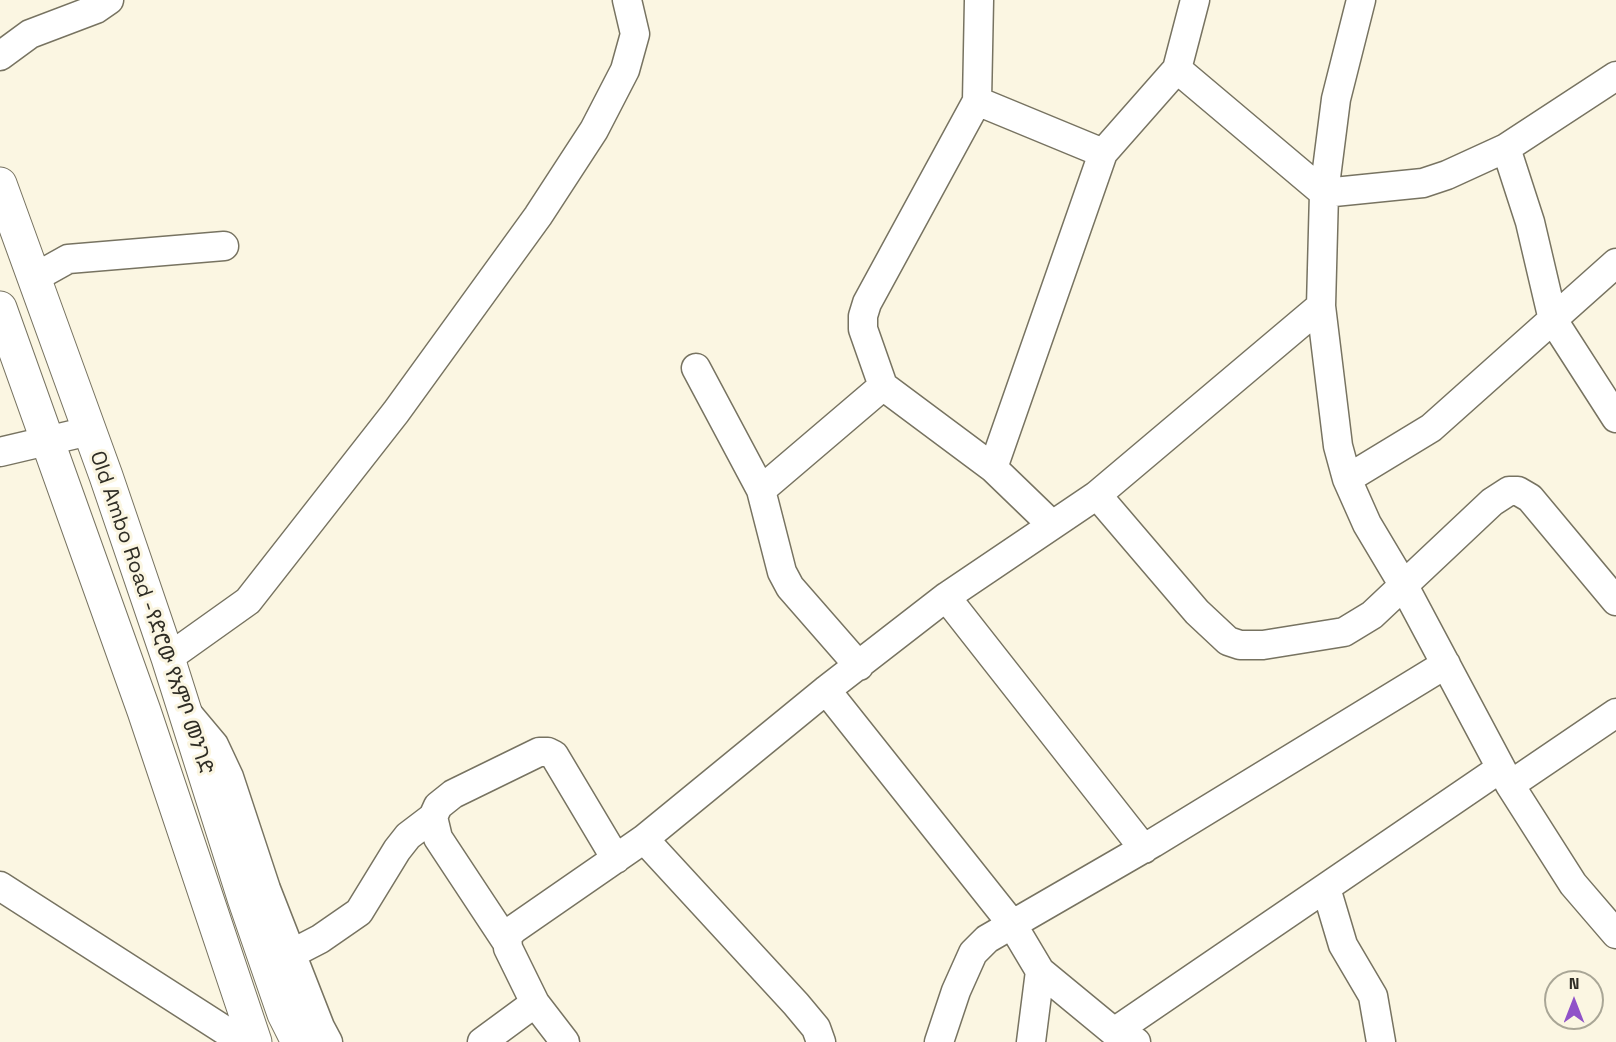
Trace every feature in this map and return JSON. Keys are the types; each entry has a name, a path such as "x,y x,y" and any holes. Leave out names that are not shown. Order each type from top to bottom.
{"main road":[{"name":"Old Ambo Road -የድሮው የአምቦ መንገድ","path":"0,184 168,658 284,1014 298,1042"},
{"name":"Old Ambo Road -የድሮው የአምቦ መንገድ","path":"0,308 144,711 255,1042"}],"street":[{"path":"0,56 30,34 96,9 108,0"},
{"path":"168,658 248,602 396,412 538,216 594,130 625,70 635,34 627,0"},
{"path":"980,0 977,101 867,303 863,329 883,386 993,468 1051,524"},
{"path":"993,468 1103,153 1177,69 1195,0"},
{"path":"1360,0 1336,99 1324,193 1321,306 1338,446 1347,479 1367,524 1404,586 1505,777 1573,884 1616,934"},
{"path":"1177,69 1324,193 1423,183 1447,175 1506,148 1616,76"},
{"path":"977,101 1103,153"},
{"path":"1506,148 1530,222 1553,320 1616,418"},
{"path":"34,278 68,259 224,246"},
{"path":"1347,479 1431,428 1616,263"},
{"path":"506,941 514,929 644,839 826,690 946,597 1097,495 1321,306"},
{"path":"696,368 761,490 782,572 790,587 859,666"},
{"path":"761,490 883,386"},
{"path":"0,452 89,431"},
{"path":"1097,495 1177,591 1228,641 1263,645 1344,632 1372,615 1492,502 1509,491 1518,491 1530,498 1616,601"},
{"path":"946,597 1144,849"},
{"path":"939,1042 956,991 973,953 987,939 1144,849 1446,664"},
{"path":"826,690 1012,924 1040,971 1125,1037 1326,888 1505,777 1616,713"},
{"path":"185,711 214,745 230,777 266,889 328,1042"},
{"path":"291,954 320,939 359,912 397,850 408,836 433,817 438,806 453,794 539,752 554,755 616,859"},
{"path":"433,817 438,838 506,941 535,1003 565,1042"},
{"path":"644,839 796,1004 816,1028 821,1042"},
{"path":"0,886 243,1042"},
{"path":"1326,888 1343,945 1372,996 1381,1042"},
{"path":"1031,1042 1040,971"},
{"path":"482,1042 535,1003"}]}
